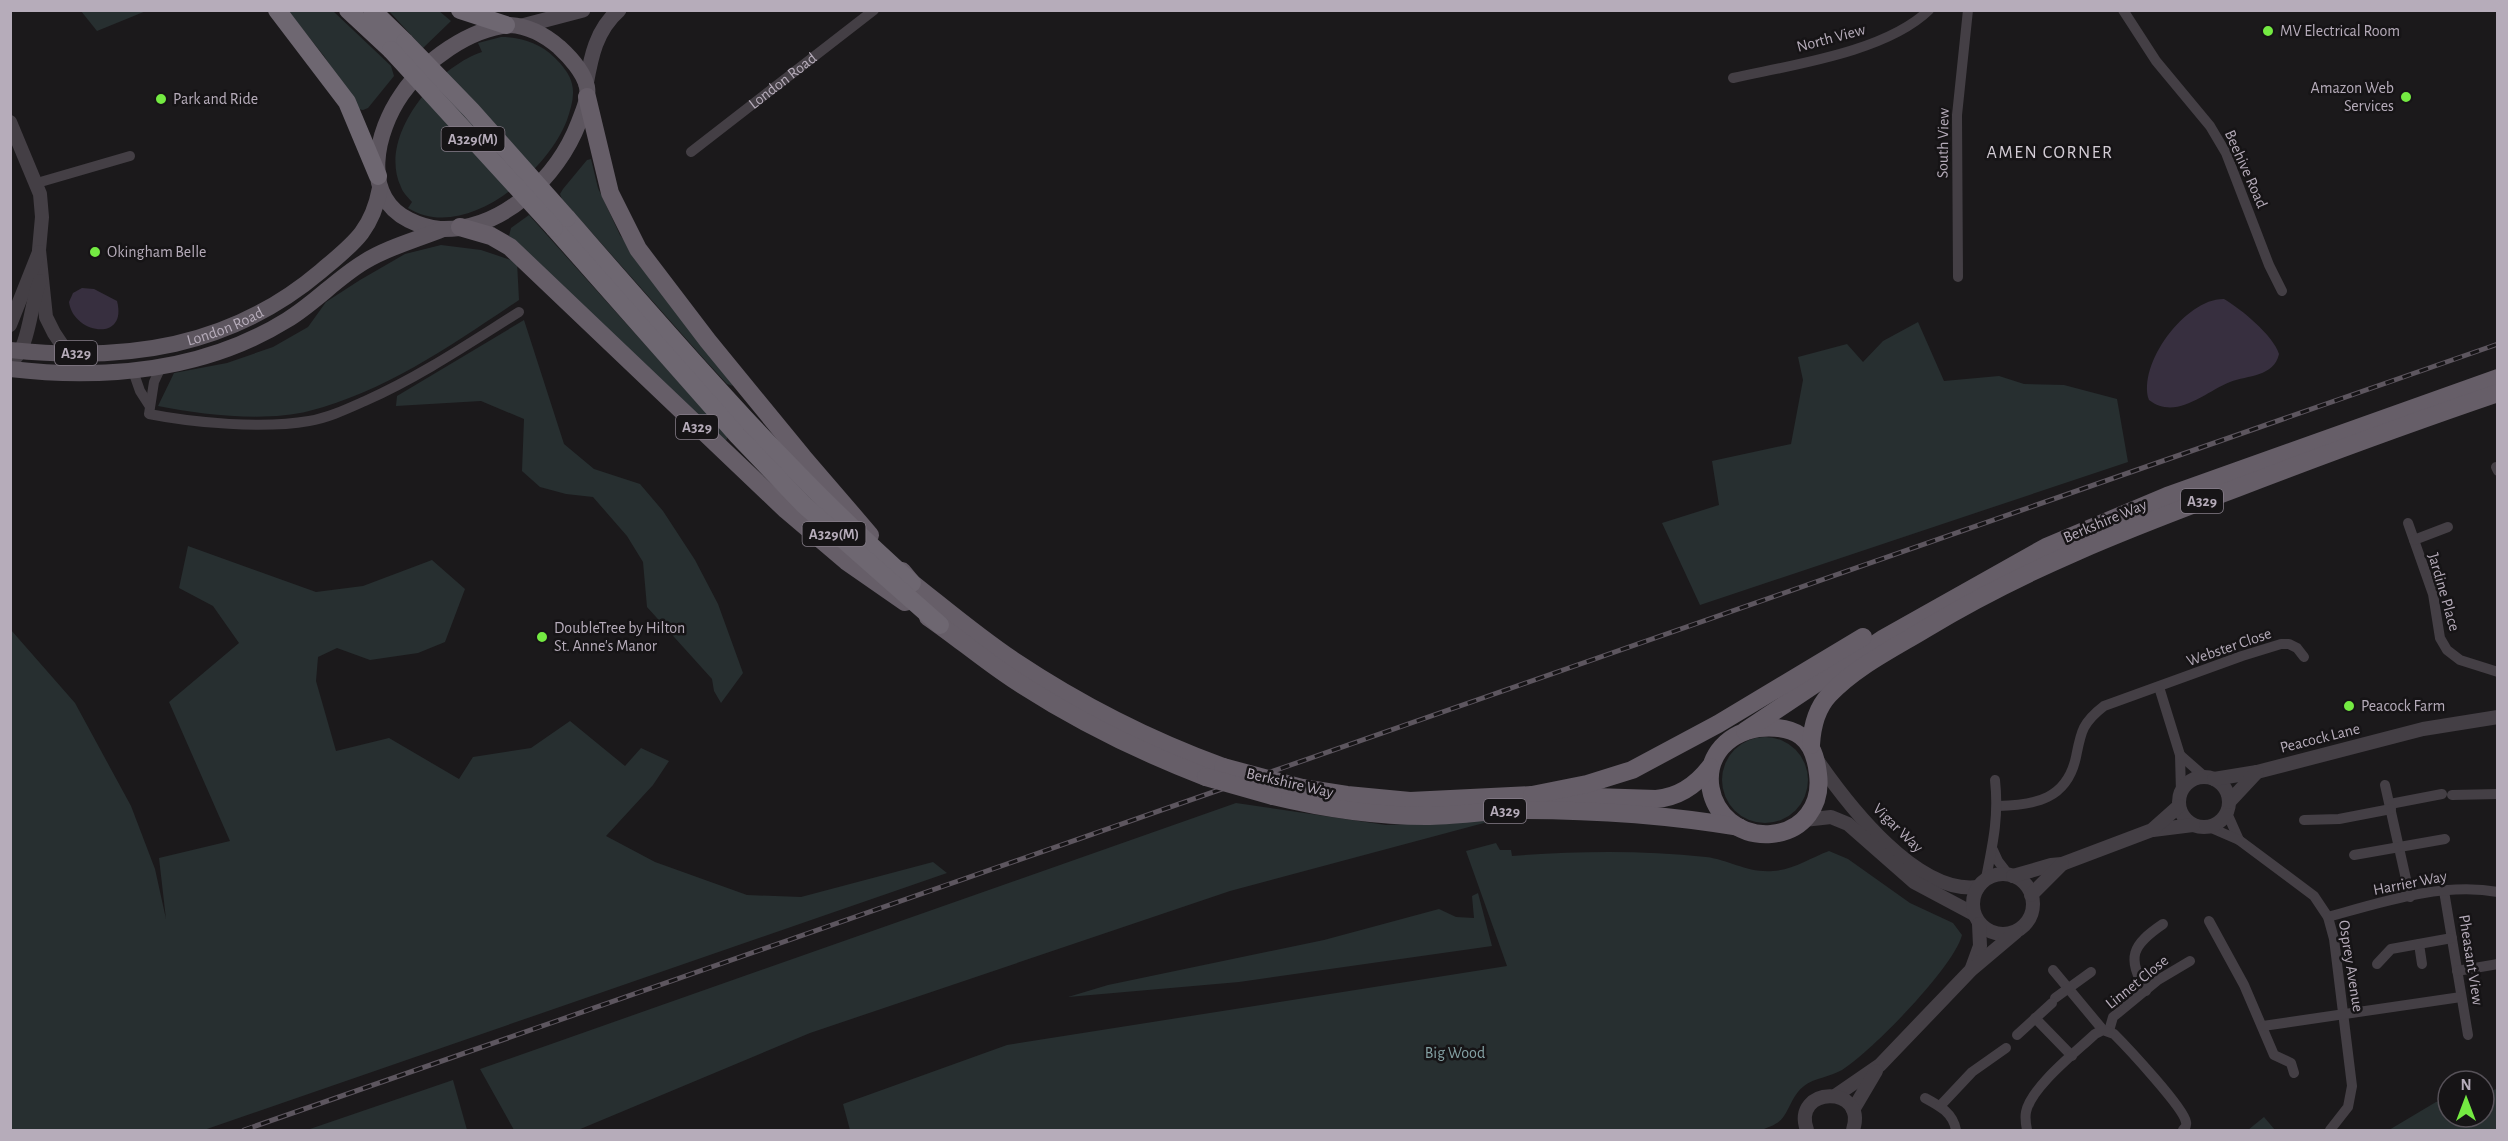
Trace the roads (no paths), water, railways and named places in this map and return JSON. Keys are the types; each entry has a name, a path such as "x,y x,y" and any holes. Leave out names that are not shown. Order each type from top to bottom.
{"highway":[{"path":"278,10 347,102 379,182"},
{"name":"A329(M)","path":"348,10 398,46"},
{"name":"A329(M)","path":"372,10 398,46 794,473 846,524 912,583"},
{"path":"460,10 514,26"},
{"name":"A329","path":"587,91 610,193 638,249 708,341 802,457 912,583"},
{"name":"A329(M)","path":"560,223 730,426 804,505 939,626"},
{"name":"A329","path":"452,228 490,236 510,247 786,510 846,561 939,626"},
{"name":"Berkshire Way","path":"1745,731 1876,644 2046,547 2167,496 2498,378"},
{"name":"Berkshire Way","path":"1814,752 1814,724 1818,712 1829,695 1842,684 1947,616 2004,585 2101,540 2167,514 2342,447 2498,393"},
{"name":"A329","path":"1532,795 1587,784 1632,770 1718,724 1925,602 1998,565 2046,547"},
{"name":"Berkshire Way","path":"912,583 986,642 1064,692 1138,732 1223,767 1302,788 1410,801 1532,795 1665,798 1689,788 1710,767"},
{"name":"Berkshire Way","path":"939,626 1012,678 1072,715 1135,747 1206,777 1273,796 1335,809 1382,814 1428,816 1518,810 1560,810 1691,819 1739,827"},
{"path":"1745,731 1784,728 1797,733 1814,752"},
{"name":"A329","path":"1710,767 1722,748 1745,731"},
{"name":"A329","path":"1739,827 1756,833 1773,834 1789,829 1804,820 1814,809 1818,796 1814,752"},
{"path":"1710,767 1709,783 1714,800 1722,812 1739,827"}],"main road":[{"path":"583,10 484,32 458,44 416,76 402,92 390,114 379,149 379,182 385,201 398,214 419,224 452,228 497,214 532,192 566,149 578,125 587,91 590,63 598,36 619,10"},
{"path":"514,26 558,47 580,72 587,91"},
{"name":"London Road","path":"14,355 131,351 210,335 250,320 281,302 316,276 358,238 372,218 379,182"},
{"name":"London Road","path":"10,369 75,374 133,371 161,367 215,353 263,333 303,309 362,264 389,249 452,228"},
{"path":"131,351 133,371"}],"street":[{"name":"London Road","path":"691,152 874,10"},
{"name":"North View","path":"1733,78 1864,46 1903,29 1929,10"},
{"name":"South View","path":"1958,277 1957,115 1968,10"},
{"name":"Beehive Road","path":"2123,10 2156,61 2210,126 2226,153 2269,265 2282,291"},
{"path":"10,122 36,183 42,218 39,250 46,318 68,354"},
{"path":"36,183 130,156"},
{"path":"10,325 39,250"},
{"path":"14,355 41,279"},
{"path":"161,367 154,382 149,414 180,420 276,424 310,421 346,409 404,384 519,312"},
{"path":"133,371 140,391 149,405"},
{"name":"Jardine Place","path":"2408,523 2433,594 2440,638 2447,650 2460,660 2498,672"},
{"path":"2414,540 2448,527"},
{"name":"Webster Close","path":"1998,806 2036,802 2057,793 2069,777 2076,757 2079,736 2087,722 2104,706 2281,644 2289,644 2297,648 2304,657"},
{"path":"2159,687 2180,755 2180,799 2184,817 2193,825"},
{"name":"Peacock Lane","path":"2210,778 2256,772 2423,729 2498,717"},
{"name":"Vigar Way","path":"1814,752 1858,813 1916,868 1945,885 1962,888 1982,882"},
{"path":"2180,755 2226,789 2228,807"},
{"path":"1982,882 1998,874 2011,875 2062,864 2151,830 2193,825 2209,827 2219,822 2256,772"},
{"path":"2151,830 2180,799 2189,781 2210,778"},
{"path":"1971,970 1980,946 1973,903 1993,850 1998,806 1995,780"},
{"path":"2385,785 2410,897"},
{"path":"2304,820 2338,819 2447,794 2498,794"},
{"name":"Osprey Avenue","path":"2228,807 2239,840"},
{"name":"Vigar Way","path":"1804,820 1831,818 1848,824 1914,882 1977,919"},
{"name":"Osprey Avenue","path":"2209,827 2239,840 2314,896 2328,917 2334,939 2352,1075 2352,1096 2344,1114 2330,1131"},
{"path":"2354,855 2445,838"},
{"path":"1835,1096 1880,1065 1971,970 2026,924 2031,915 2031,895 2024,882 2011,875 1998,861 1993,850"},
{"path":"2031,895 2062,864"},
{"name":"Harrier Way","path":"2328,917 2444,891 2472,888 2498,892"},
{"name":"Pheasant View","path":"2444,891 2468,1035"},
{"path":"1977,919 1994,934 2016,932"},
{"path":"2209,921 2263,1026 2274,1055 2291,1063 2294,1073"},
{"path":"2146,991 2135,973 2135,953 2142,939 2163,924"},
{"path":"2377,964 2391,949 2452,938"},
{"path":"2418,944 2421,964"},
{"name":"Linnet Close","path":"2027,1131 2026,1112 2030,1100 2041,1087 2095,1034 2106,1030 2113,1017 2158,980 2190,961"},
{"path":"2457,971 2498,964"},
{"path":"2053,970 2106,1030 2134,1055 2183,1115 2186,1126 2183,1131"},
{"path":"2017,1035 2053,1000 2091,972"},
{"path":"2263,1026 2461,997"},
{"path":"2035,1018 2072,1056"},
{"path":"1940,1106 1972,1072 2006,1048"},
{"path":"1853,1110 1880,1065"},
{"path":"1794,1131 1806,1125 1806,1112 1814,1101 1828,1095 1849,1103 1853,1110 1855,1129"},
{"path":"1925,1098 1940,1106 1954,1119 1956,1131"}],"railway":[{"path":"244,1130 2498,344"}],"place":[{"name":"MV Electrical Room","path":"2268,31"},
{"name":"Amazon Web Services","path":"2406,97"},
{"name":"Park and Ride","path":"161,99"},
{"name":"Okingham Belle","path":"95,252"},
{"name":"DoubleTree by Hilton St. Anne's Manor","path":"542,637"},
{"name":"Peacock Farm","path":"2349,706"}],"district":[{"name":"AMEN CORNER","path":"2050,153"}],"park label":[{"name":"Big Wood","path":"1455,1053"}]}
